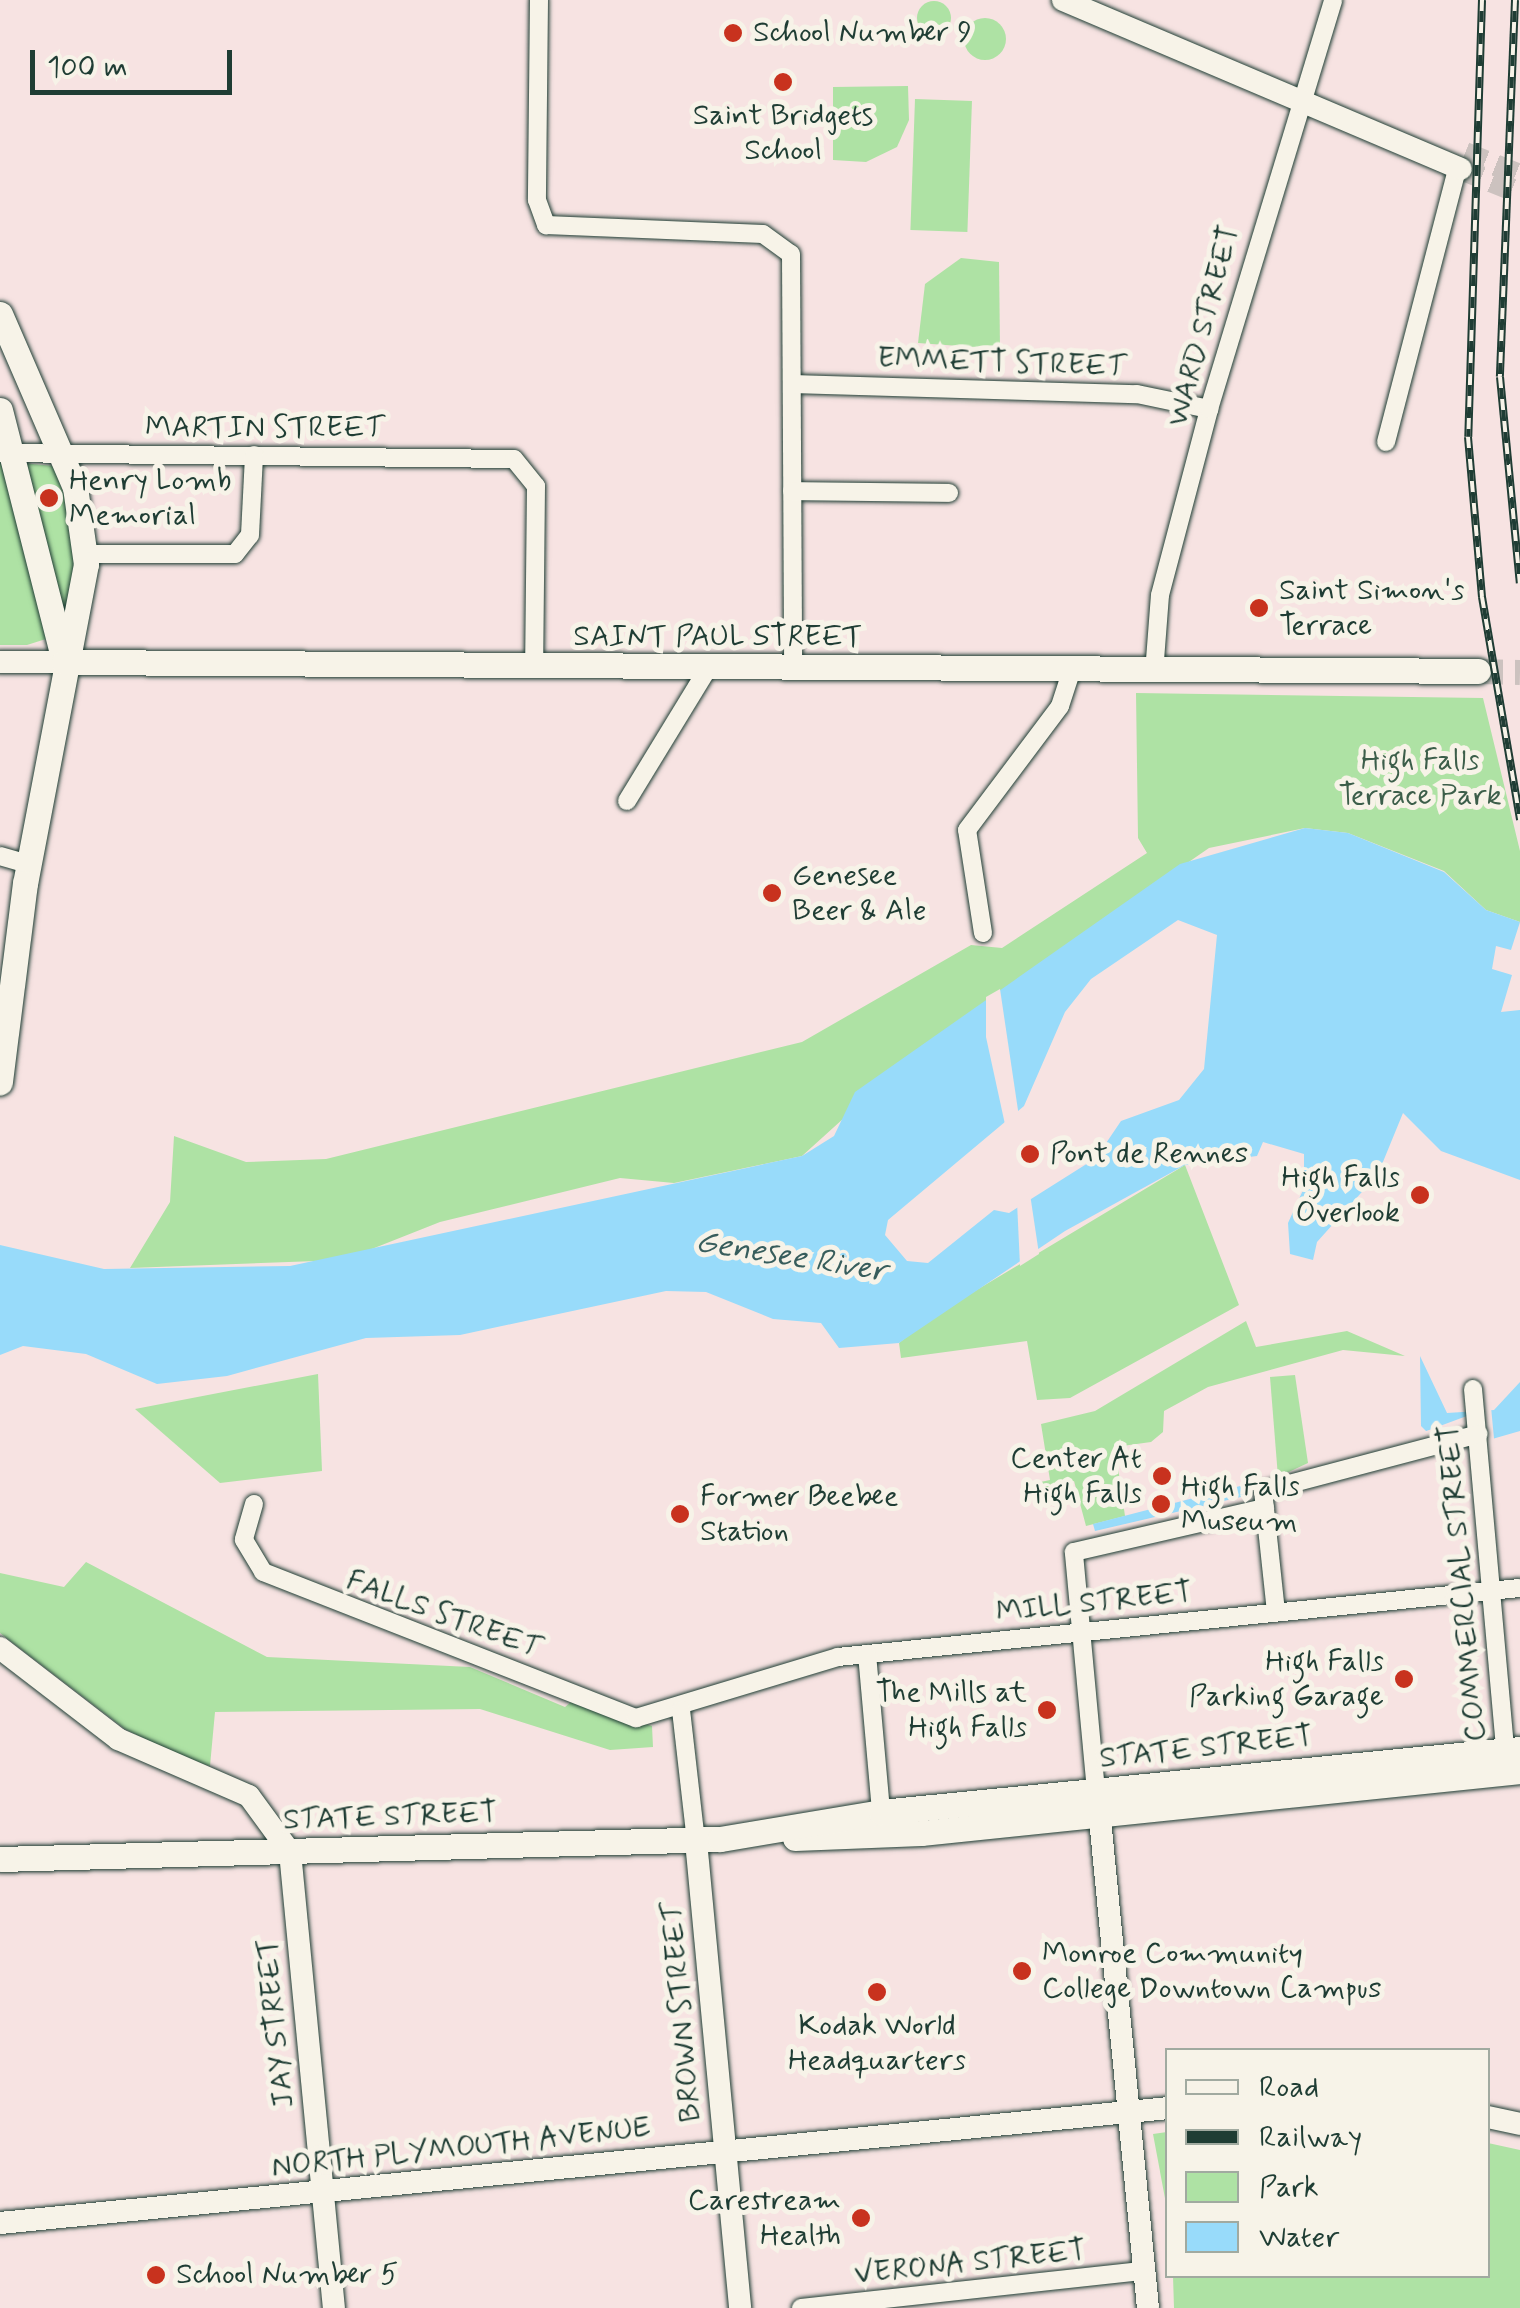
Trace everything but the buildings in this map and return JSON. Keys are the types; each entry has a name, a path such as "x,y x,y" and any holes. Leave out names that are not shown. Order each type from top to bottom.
{"main road":[{"path":"0,314 62,453 86,554 84,606 64,662 28,864 0,1082"},
{"path":"0,410 7,453 64,662"},
{"name":"SAINT PAUL STREET","path":"64,662 1479,678"},
{"name":"STATE STREET","path":"780,1834 854,1839 1098,1804 1513,1760"},
{"name":"STATE STREET","path":"0,1859 696,1841 780,1834 881,1812 1098,1804"}],"street":[{"path":"539,0 542,220 566,232 776,238 792,261 793,669"},
{"path":"1064,0 1458,161 1386,442"},
{"name":"WARD STREET","path":"1154,673 1160,596 1209,409 1298,94 1333,0"},
{"name":"EMMETT STREET","path":"792,384 1137,394 1209,409"},
{"name":"MARTIN STREET","path":"7,453 505,457 528,467 536,486 534,668"},
{"path":"86,554 235,554 250,535 254,455"},
{"path":"792,490 949,494"},
{"name":"SAINT PAUL STREET","path":"0,662 64,662"},
{"path":"627,801 707,670"},
{"path":"983,933 967,830 1060,706 1071,673"},
{"path":"0,856 28,864"},
{"name":"COMMERCIAL STREET","path":"1473,1389 1490,1592 1513,1760"},
{"path":"1148,2308 1074,1552 1478,1434"},
{"path":"1264,1499 1276,1612"},
{"name":"FALLS STREET","path":"254,1504 246,1549 268,1575 626,1716 681,1710"},
{"name":"MILL STREET","path":"681,1710 867,1654 1520,1588"},
{"path":"0,1648 118,1740 249,1796 290,1852"},
{"path":"867,1654 881,1812"},
{"name":"BROWN STREET","path":"681,1710 740,2308"},
{"name":"JAY STREET","path":"290,1852 334,2308"},
{"name":"NORTH PLYMOUTH AVENUE","path":"0,2224 1165,2108"},
{"path":"1490,2117 1520,2124"},
{"name":"VERONA STREET","path":"801,2308 1144,2271"}],"green space":[{"path":"934,1 946,6 951,18 946,30 934,35 922,30 917,18 922,6"},
{"path":"985,18 1000,24 1006,39 1000,54 985,60 970,54 964,39 970,24"},
{"path":"908,86 909,120 897,147 866,162 833,160 833,87"},
{"path":"915,99 972,101 967,232 910,230"},
{"path":"961,258 999,262 1000,349 918,343 925,284"},
{"path":"0,461 54,466 78,537 71,631 27,645 0,645"},
{"name":"High Falls Terrace Park","path":"1136,693 1483,698 1520,851 1520,922 1486,910 1444,871 1348,833 1305,828 1209,848 928,1042 802,1156 674,1183 620,1178 440,1222 344,1260 130,1268 170,1202 174,1136 246,1162 326,1159 802,1042 971,945 1002,948 1147,853 1138,838"},
{"path":"1185,1165 1239,1305 1070,1398 1037,1400 1027,1341 901,1358 899,1343 930,1318"},
{"path":"1246,1321 1256,1347 1347,1331 1405,1356 1343,1350 1208,1387 1164,1411 1163,1432 1151,1442 1115,1447 1125,1516 1086,1526 1074,1481 1028,1492 1026,1485 1050,1480 1041,1424 1095,1411"},
{"path":"318,1374 322,1471 220,1483 135,1409"},
{"path":"1295,1375 1308,1463 1278,1477 1270,1377"},
{"path":"86,1562 267,1657 470,1667 565,1707 572,1701 652,1726 653,1747 610,1750 480,1709 215,1712 210,1766 184,1758 125,1729 0,1633 0,1573 64,1587"},
{"path":"1165,2132 1165,2198 1153,2134"},
{"path":"1490,2143 1520,2150 1520,2308 1174,2308 1173,2278 1490,2278"}],"water":[{"name":"Genesee River","path":"1305,828 1348,833 1444,872 1486,910 1520,922 1511,950 1496,946 1492,969 1512,975 1501,1012 1520,1010 1520,1180 1441,1151 1403,1113 1378,1174 1317,1242 1313,1260 1290,1254 1288,1223 1304,1188 1304,1154 1263,1142 1257,1156 1185,1165 1065,1231 899,1343 839,1348 821,1323 773,1319 706,1292 666,1291 460,1335 366,1338 227,1376 157,1384 86,1354 23,1346 0,1355 0,1245 104,1269 290,1266 802,1156 834,1136 855,1092 1180,864","holes":["1178,920 1217,935 1204,1069 1179,1100 1121,1121 1096,1158 1009,1213 994,1210 928,1263 907,1261 885,1235 888,1220 1024,1106 1065,1012 1091,979"]},
{"path":"1420,1356 1447,1413 1494,1410 1520,1382 1520,1431 1447,1452 1421,1426"},
{"path":"1244,1485 1245,1496 1095,1531 1093,1524"}],"pier":[{"path":"1000,989 1019,1117 1006,1129 986,1037 986,997"},
{"path":"1030,1194 1039,1254 1020,1266 1017,1202"},
{"path":"1491,1407 1495,1449 1444,1456 1421,1433"}],"tunnel":[{"path":"1465,153 1520,175"},
{"path":"1461,169 1520,193"},
{"path":"1478,671 1520,672"}],"railway":[{"path":"1482,0 1468,437 1482,597 1520,820"},
{"path":"1515,0 1500,377 1520,583"}],"place":[{"name":"School Number 9","path":"733,33"},
{"name":"Saint Bridgets School","path":"783,82"},
{"name":"Henry Lomb Memorial","path":"49,498"},
{"name":"Saint Simon's Terrace","path":"1259,608"},
{"name":"Genesee Beer & Ale","path":"772,893"},
{"name":"Pont de Rennes","path":"1030,1154"},
{"name":"High Falls Overlook","path":"1420,1195"},
{"name":"Center At High Falls","path":"1162,1476"},
{"name":"High Falls Museum","path":"1161,1504"},
{"name":"Former Beebee Station","path":"680,1514"},
{"name":"High Falls Parking Garage","path":"1404,1679"},
{"name":"The Mills at High Falls","path":"1047,1710"},
{"name":"Monroe Community College Downtown Campus","path":"1022,1971"},
{"name":"Kodak World Headquarters","path":"877,1992"},
{"name":"Carestream Health","path":"861,2218"},
{"name":"School Number 5","path":"156,2275"}]}
